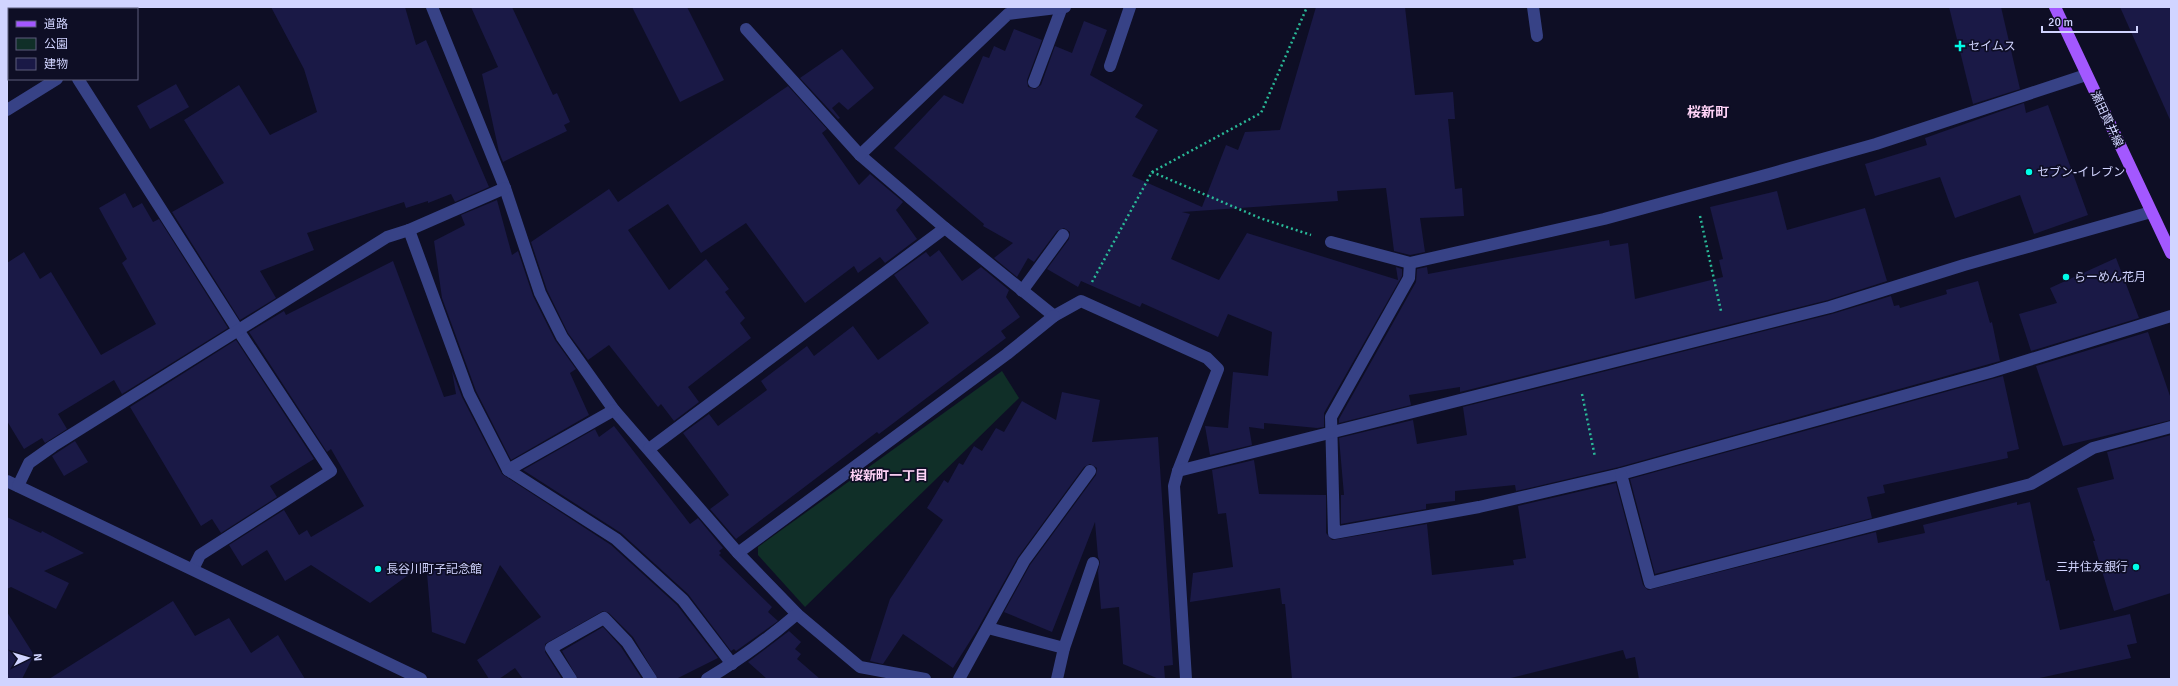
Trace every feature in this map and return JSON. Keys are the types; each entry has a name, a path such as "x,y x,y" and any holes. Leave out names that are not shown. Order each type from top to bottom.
{"main road":[{"name":"瀬田貫井線","path":"2055,7 2171,253"}],"street":[{"path":"432,7 505,188 540,293 562,337 614,410 738,553 797,614 860,667 924,679"},
{"path":"860,155 1004,10 1065,7"},
{"path":"1110,66 1130,7"},
{"path":"1533,7 1536,36"},
{"path":"1034,82 1062,8"},
{"path":"746,29 860,155 945,228 1054,316"},
{"path":"1331,242 1410,263 1604,219 1876,144 2086,74"},
{"path":"7,110 55,80"},
{"path":"79,80 238,330 331,471 200,554 194,569"},
{"path":"421,679 12,483 29,463 53,446 387,236 409,230 505,188"},
{"path":"1178,471 1330,432 1577,372 1830,307 1964,265 2151,212"},
{"path":"649,449 945,228"},
{"path":"409,230 469,394 508,470 616,539 683,600 732,664"},
{"path":"1022,291 1063,235"},
{"path":"1410,263 1409,278 1331,417 1330,432 1334,533 1479,507 1621,474 1990,372 2171,316"},
{"path":"738,553 1007,354 1054,316 1081,301 1207,358 1218,369 1178,471 1174,486 1186,679"},
{"path":"508,470 614,410"},
{"path":"1621,474 1650,583 2031,484 2093,448 2171,427"},
{"path":"959,679 1024,561 1090,471"},
{"path":"1057,679 1064,648 1093,563"},
{"path":"707,679 732,664 771,636 797,614"},
{"path":"571,679 551,648 604,618 627,642 650,679"},
{"path":"988,628 1064,648"}],"path":[{"path":"1081,301 1152,172 1261,113 1307,7"},
{"path":"1152,172 1260,218 1331,242"},
{"path":"1695,194 1726,334"},
{"path":"1577,372 1600,478"}],"green space":[{"path":"1002,371 1019,398 805,607 758,555 758,547"}],"building":[{"path":"271,7 405,7 416,45 426,40 489,187 455,202 451,194 428,203 428,201 406,208 404,202 307,233 314,250 260,271 276,298 240,320 172,212 224,183 184,120 239,85 270,135 317,112 304,69"},
{"path":"471,7 512,7 553,95 557,93 570,122 564,125 567,131 503,162 499,152 482,74 498,67"},
{"path":"632,7 687,7 724,80 680,102"},
{"path":"1316,7 1405,7 1415,95 1453,92 1455,119 1448,119 1455,189 1462,188 1464,216 1420,218 1425,252 1410,255 1394,251 1386,188 1337,191 1338,201 1182,212 1190,214 1171,259 1219,280 1247,233 1398,280 1396,267 1402,269 1402,276 1324,413 1324,427 1317,428 1264,423 1264,429 1249,427 1252,445 1210,455 1205,426 1228,428 1233,372 1268,376 1272,332 1228,314 1218,337 1142,303 1140,307 1081,281 1078,287 1047,269 1069,239 1070,232 1064,228 1057,231 1034,262 1028,258 1017,277 994,258 1013,243 983,226 984,224 894,148 944,95 963,104 983,56 989,58 994,46 1005,51 1014,29 1042,40 1027,80 1028,87 1035,89 1041,85 1055,46 1072,53 1084,21 1107,30 1090,75 1143,105 1135,117 1158,130 1132,176 1202,207 1226,145 1238,150 1245,132 1280,130"},
{"path":"1949,7 2001,7 2020,89 1973,104"},
{"path":"2120,7 2171,7 2171,122"},
{"path":"842,49 874,88 848,110 839,102 832,108 840,118 838,119 800,78"},
{"path":"176,84 189,107 150,129 137,106"},
{"path":"788,86 827,129 822,133 859,185 870,174 903,202 896,210 917,239 885,263 880,257 858,273 854,266 805,303 746,223 701,253 668,204 628,230 669,290 706,259 729,289 725,292 745,318 740,323 751,338 688,387 699,402 674,421 661,404 658,407 609,345 588,360 568,333 547,290 531,242 609,189 618,202"},
{"path":"2024,103 2026,113 2048,105 2088,215 2034,234 2020,195 1955,218 1940,177 1875,196 1865,164 1927,145 1925,138"},
{"path":"1777,191 1787,230 1865,208 1887,281 1828,300 1460,392 1460,387 1409,395 1411,405 1339,423 1339,419 1416,282 1417,269 1427,267 1428,274 1609,240 1610,246 1628,243 1635,299 1723,277 1719,260 1723,259 1710,207"},
{"path":"125,193 133,208 142,203 153,222 159,219 228,328 122,394 114,380 58,414 67,429 45,443 42,438 24,449 7,421 7,263 24,252 40,279 51,272 101,355 156,324 122,263 127,259 99,208"},
{"path":"497,200 512,255 518,251 533,296 555,340 576,369 570,373 589,415 511,460 476,391 442,298 434,241 465,225 461,215"},
{"path":"939,250 962,281 981,267 1009,290 1006,297 1020,317 1001,331 1006,338 879,434 877,432 736,539 710,509 729,495 683,433 709,414 718,426 767,390 761,381 807,346 814,356 853,326 878,360 929,323 894,275 926,252 930,257"},
{"path":"2116,258 2139,318 2031,351 2019,314 2057,303 2050,288"},
{"path":"393,261 444,397 456,394 452,371 462,397 502,474 611,545 677,605 718,658 676,679 658,679 633,637 609,613 603,611 545,644 545,652 562,679 523,679 515,668 499,679 489,679 477,660 541,617 500,565 465,644 432,632 426,562 370,603 311,565 285,581 267,550 242,566 229,545 284,510 299,535 307,530 311,537 364,506 331,449 327,452 249,332 284,311 286,315"},
{"path":"1978,281 1990,323 1992,322 2000,361 1619,467 1516,491 1515,485 1455,491 1455,501 1426,504 1426,509 1341,524 1341,495 1344,495 1339,438 1413,420 1417,444 1467,435 1463,407 1832,314 1891,296 1894,306 1899,305 1900,308 1947,294 1946,290"},
{"path":"2148,332 2171,399 2171,420 2063,446 2036,366"},
{"path":"236,340 314,459 270,486 277,497 221,533 212,519 201,526 130,407"},
{"path":"2003,376 2019,449 2007,452 2008,458 1883,485 1885,493 1867,497 1872,518 1655,574 1630,479"},
{"path":"1062,392 1100,400 1092,442 1158,437 1173,665 1164,666 1165,679 1159,679 1123,664 1119,607 1101,609 1098,571 1100,562 1098,557 1095,522 1052,632 1004,612 1030,565 1096,475 1097,468 1090,464 1084,467 1018,557 977,630 953,668 903,634 883,664 870,661 890,599 943,520 927,508 944,480 948,483 959,463 963,465 974,446 982,451 996,428 1004,432 1022,401 1056,420"},
{"path":"614,426 690,524 698,518 723,548 719,551 721,553 719,555 772,607 768,612 778,621 736,651 734,649 731,651 688,594 621,533 523,470 595,429 599,437"},
{"path":"2171,435 2171,593 2114,611 2093,541 2095,541 2077,488 2114,479 2107,452"},
{"path":"75,441 88,462 64,476 52,456"},
{"path":"1254,460 1259,494 1326,495 1326,533 1332,540 1427,524 1432,575 1514,565 1513,560 1526,558 1518,506 1616,483 1643,585 1648,590 1876,532 1878,543 1925,533 1923,525 2017,502 2017,505 2030,502 2046,581 2049,580 2060,630 2130,614 2137,643 2127,645 2131,658 2035,679 1639,679 1635,657 1626,659 1623,650 1507,679 1292,679 1285,604 1282,604 1280,588 1190,602 1193,573 1233,567 1226,513 1218,514 1212,470"},
{"path":"7,517 41,533 42,531 84,553 44,571 69,583 56,609 11,587 7,589"},
{"path":"173,601 195,636 229,618 251,653 278,635 305,679 49,679"},
{"path":"7,612 34,655 22,679 7,679"},
{"path":"603,627 621,647 642,679 578,679 562,651"},
{"path":"789,631 801,642 795,649 801,654 797,659 820,679 767,679 748,662"}],"place":[{"name":"セイムス","path":"1960,46"},
{"name":"セブン-イレブン","path":"2029,172"},
{"name":"らーめん花月","path":"2066,277"},
{"name":"三井住友銀行","path":"2136,567"},
{"name":"長谷川町子記念館","path":"378,569"}],"district":[{"name":"桜新町","path":"1708,112"},
{"name":"桜新町一丁目","path":"889,475"}]}
